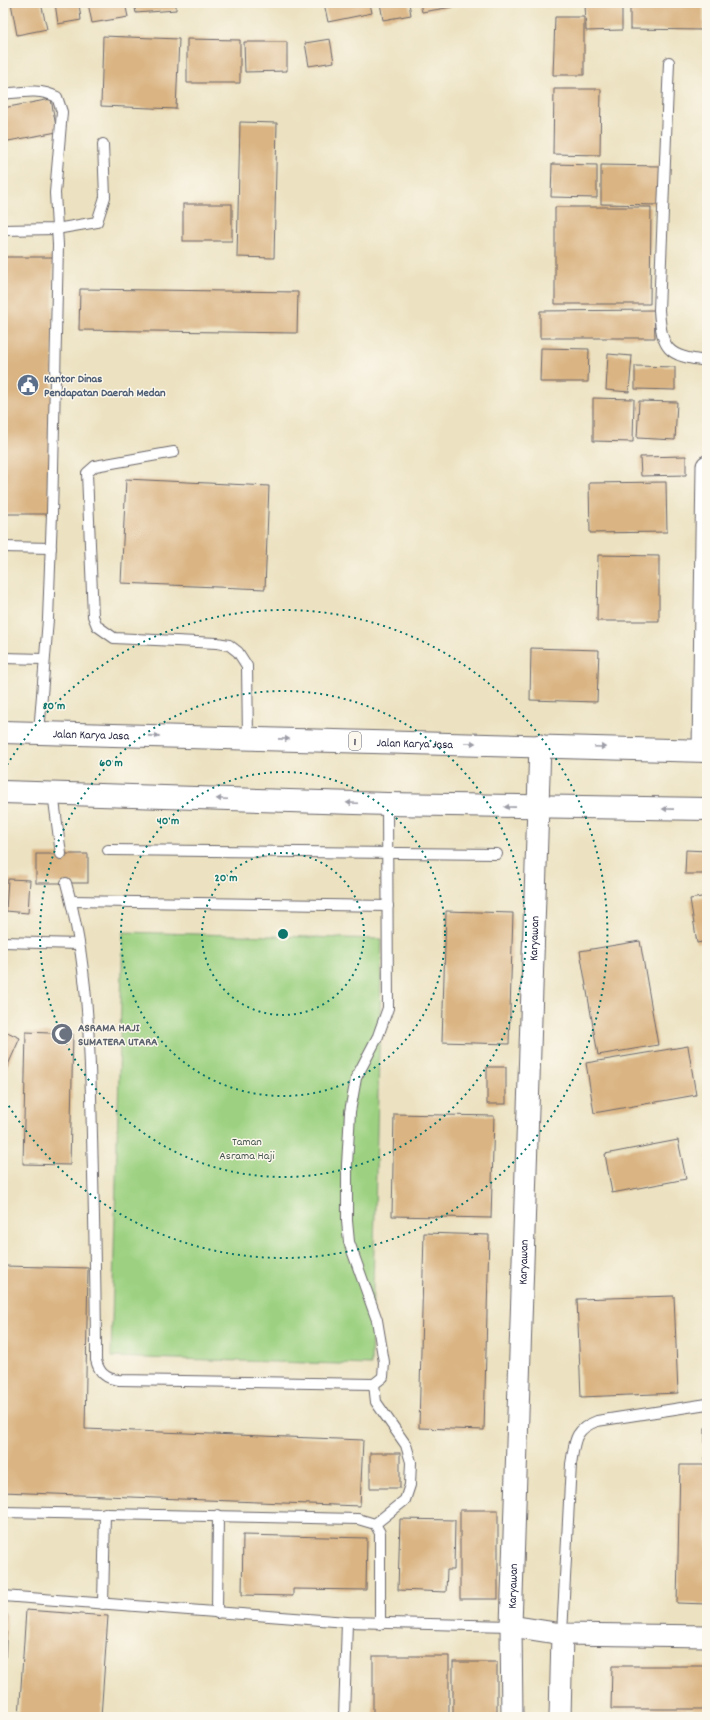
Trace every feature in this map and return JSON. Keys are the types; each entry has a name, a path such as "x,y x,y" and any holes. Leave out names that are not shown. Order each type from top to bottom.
{"highway":[{"name":"Jalan Karya Jasa","path":"3,732 540,745 705,751"},
{"path":"3,792 540,808 707,809"}],"street":[{"path":"705,751 707,466"},
{"name":"Karyawan","path":"512,1717 511,1626 528,1099 540,808 540,745"},
{"path":"511,1626 562,1634 707,1636"},
{"path":"560,1717 562,1634"}],"lane":[{"path":"669,62 659,310 660,329 664,343 669,350 676,355 707,362"},
{"path":"3,94 38,91 48,92 57,97 62,112 55,193 58,244 51,548 48,619 38,733"},
{"path":"3,230 56,229 97,222 105,197 103,144"},
{"path":"174,452 95,466 87,474 93,616 97,626 114,638 217,643 229,645 238,652 247,666 248,738"},
{"path":"3,547 51,548"},
{"path":"3,658 44,659"},
{"path":"53,793 61,854"},
{"path":"66,883 71,901 86,985 92,1100 96,1360 100,1371 111,1379 119,1380 374,1384 383,1377 384,1362 377,1320 349,1242 347,1221 347,1165 350,1112 356,1078 378,1036 388,1008 387,804"},
{"path":"108,850 497,854"},
{"path":"71,901 388,906"},
{"path":"3,942 79,944"},
{"path":"374,1384 376,1402 406,1445 412,1462 410,1485 405,1500 375,1524"},
{"path":"562,1634 570,1464 576,1439 580,1430 597,1421 707,1404"},
{"path":"3,1512 218,1515 358,1519 375,1524 380,1533 380,1624"},
{"path":"103,1604 105,1513"},
{"path":"217,1613 218,1515"},
{"path":"3,1596 380,1624 511,1626"},
{"path":"344,1717 347,1622"}],"green space":[{"name":"Taman Asrama Haji","path":"123,932 382,939 371,1365 111,1357"}],"building":[{"path":"11,3 41,3 47,29 17,35"},
{"path":"55,3 79,3 81,20 58,24"},
{"path":"88,3 125,3 128,17 92,23"},
{"path":"134,3 176,3 176,10 136,13"},
{"path":"324,3 370,3 372,13 328,22"},
{"path":"380,3 409,3 411,15 383,20"},
{"path":"420,3 451,3 452,7 422,12"},
{"path":"585,3 622,3 622,30 586,31"},
{"path":"630,3 703,3 703,30 630,29"},
{"path":"555,17 584,17 584,75 553,75"},
{"path":"103,36 179,39 176,109 101,106"},
{"path":"187,39 240,40 240,83 187,83"},
{"path":"330,39 334,62 309,66 305,43"},
{"path":"244,42 287,42 287,71 245,72"},
{"path":"554,89 601,89 600,155 553,154"},
{"path":"51,99 57,132 3,142 3,108"},
{"path":"240,122 277,123 274,258 237,257"},
{"path":"552,164 597,165 597,198 551,197"},
{"path":"601,165 660,166 659,205 601,204"},
{"path":"183,204 232,204 232,241 183,241"},
{"path":"555,207 651,207 650,304 555,304"},
{"name":"Kantor Dinas Pendapatan Daerah Medan","path":"3,257 53,257 52,514 3,514"},
{"path":"80,289 298,292 297,333 79,330"},
{"path":"654,310 655,338 540,338 540,311"},
{"path":"541,348 589,349 588,382 540,382"},
{"path":"608,354 632,356 629,392 606,390"},
{"path":"635,366 675,367 675,390 635,389"},
{"path":"593,398 634,399 633,442 593,441"},
{"path":"639,401 677,402 675,440 637,438"},
{"path":"686,456 686,475 641,476 640,457"},
{"path":"126,479 269,486 265,589 121,583"},
{"path":"666,482 667,532 590,533 589,483"},
{"path":"598,555 659,556 659,621 597,621"},
{"path":"531,648 599,650 597,702 530,700"},
{"path":"686,850 707,851 707,874 685,874"},
{"path":"36,854 88,854 88,883 36,883"},
{"path":"8,879 30,880 28,913 6,911"},
{"path":"707,896 707,941 697,943 690,899"},
{"path":"446,911 513,913 509,1044 442,1042"},
{"path":"640,941 658,1045 598,1055 580,951"},
{"path":"3,1030 20,1038 3,1076"},
{"path":"26,1032 73,1034 70,1165 23,1164"},
{"path":"688,1046 696,1095 594,1113 586,1063"},
{"path":"487,1067 506,1067 506,1104 487,1104"},
{"path":"394,1114 494,1116 491,1218 392,1216"},
{"path":"678,1140 686,1179 612,1193 605,1154"},
{"path":"424,1233 489,1235 484,1430 419,1428"},
{"path":"4,1266 88,1268 85,1429 363,1440 360,1506 3,1492"},
{"path":"674,1296 678,1393 581,1397 577,1299"},
{"path":"705,1428 707,1428 707,1460 705,1460"},
{"path":"370,1453 400,1453 400,1488 370,1488"},
{"path":"680,1465 707,1465 707,1604 677,1603"},
{"path":"460,1510 498,1510 498,1599 460,1599"},
{"path":"400,1519 455,1520 454,1570 447,1570 446,1592 398,1590"},
{"path":"243,1535 367,1538 366,1590 293,1589 293,1596 242,1595"},
{"path":"26,1610 108,1616 101,1717 19,1717"},
{"path":"3,1614 7,1614 4,1694 3,1694"},
{"path":"373,1656 449,1656 449,1717 373,1717"},
{"path":"453,1662 497,1662 497,1717 453,1717"},
{"path":"612,1666 707,1666 707,1709 611,1709"}],"place":[{"name":"Kantor Dinas Pendapatan Daerah Medan","path":"28,385"},
{"name":"ASRAMA HAJI SUMATERA UTARA","path":"62,1034"}]}
